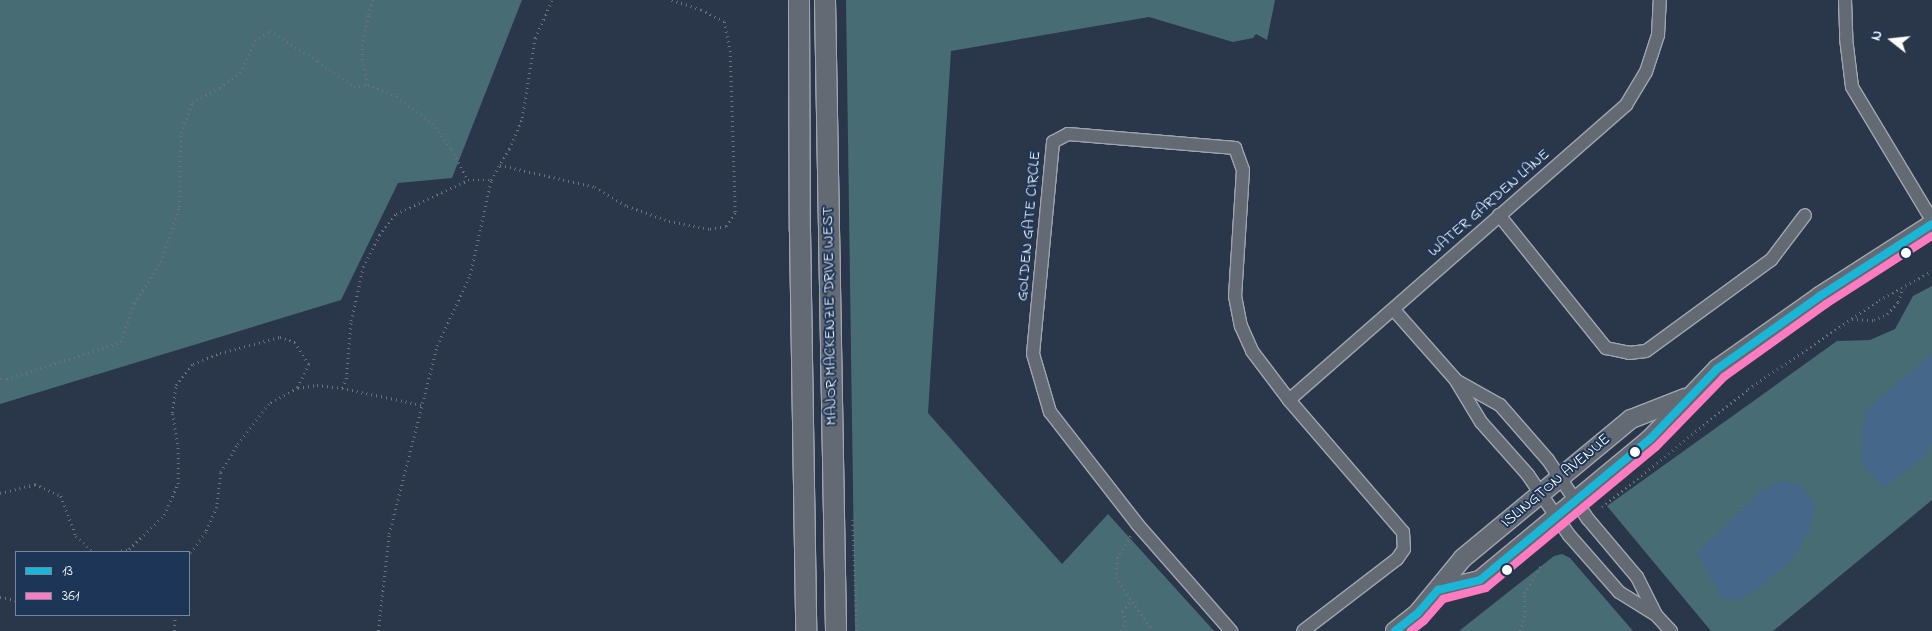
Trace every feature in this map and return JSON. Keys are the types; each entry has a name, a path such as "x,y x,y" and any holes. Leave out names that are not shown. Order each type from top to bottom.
{"main road":[{"name":"MAJOR MACKENZIE DRIVE WEST","path":"799,0 800,232 806,631"},
{"name":"MAJOR MACKENZIE DRIVE WEST","path":"825,0 836,631"},
{"name":"ISLINGTON AVENUE","path":"1438,590 1480,580 1650,439 1716,369 1932,222"},
{"name":"ISLINGTON AVENUE","path":"1395,631 1418,614 1463,558 1630,419 1691,396"}],"street":[{"name":"WATER GARDEN LANE","path":"1289,400 1394,310 1626,104 1646,72 1658,35 1660,0"},
{"path":"1845,0 1846,38 1852,87 1932,222"},
{"name":"GOLDEN GATE CIRCLE","path":"1231,631 1138,525 1050,412 1033,354 1054,142 1068,134 1235,148 1243,170 1235,296 1241,326 1252,351 1289,400 1403,532 1404,549 1397,559 1303,631"},
{"path":"1499,215 1606,348 1629,353 1646,352 1771,260 1804,215"},
{"path":"1394,310 1455,379 1481,422 1528,475 1569,535 1618,592 1656,615 1671,631"},
{"path":"1455,379 1500,405 1548,460 1575,500 1637,578 1656,615"}],"path":[{"path":"367,85 362,60 362,46 373,0"},
{"path":"378,631 389,534 436,346 470,275 491,180 509,149 522,118 535,38 552,0"},
{"path":"500,165 595,187 627,206 669,222 710,230 726,226 735,212 730,52 724,22 701,10 670,0"},
{"path":"0,379 6,379 121,342 134,303 161,262 179,207 180,133 192,102 220,88 240,73 255,41 270,31 318,61 354,87 367,85 397,96 433,123 452,149 468,180"},
{"path":"342,388 346,379 351,321 362,268 379,235 396,214 468,180 491,180"},
{"path":"1602,507 1748,390 1851,319 1932,271"},
{"path":"1851,319 1874,320 1887,314 1898,302 1904,287"},
{"path":"120,551 129,549 164,515 178,484 178,450 172,413 176,385 193,364 220,353 280,337 295,342 309,364 298,388"},
{"path":"190,555 206,532 217,507 222,473 237,446 269,404 298,388 317,385 342,388 422,405"},
{"path":"0,493 36,484 61,496 76,536 93,551"},
{"path":"1138,525 1122,549 1116,572 1118,583 1128,593 1131,601 1153,631"},
{"path":"1522,630 1524,593 1542,564"},
{"path":"0,597 15,600"},
{"path":"1121,631 1126,618 1122,611 1131,601"},
{"path":"174,631 175,616"}],"green space":[{"path":"0,0 522,0 452,178 398,183 341,300 0,404"},
{"path":"846,0 1275,0 1267,40 1256,34 1253,38 1233,42 1149,17 951,51 928,413 1062,564 1108,514 1214,631 855,631"},
{"path":"1932,286 1932,500 1773,631 1711,631 1607,506 1837,341 1870,340 1895,329 1913,296"},
{"path":"1562,554 1570,558 1633,631 1459,631 1554,556"}],"water":[{"path":"1932,354 1932,443 1925,456 1883,487 1861,462 1866,410"},
{"path":"1782,481 1800,485 1815,504 1810,530 1791,561 1756,590 1740,599 1723,600 1697,553 1762,490"}],"transit line":[{"name":"13","path":"1395,631 1417,614 1438,590 1480,580 1650,439 1717,369 1820,296 1932,224"},
{"name":"361","path":"1411,631 1424,621 1443,599 1486,588 1656,447 1724,377 1826,304 1932,236"}]}
